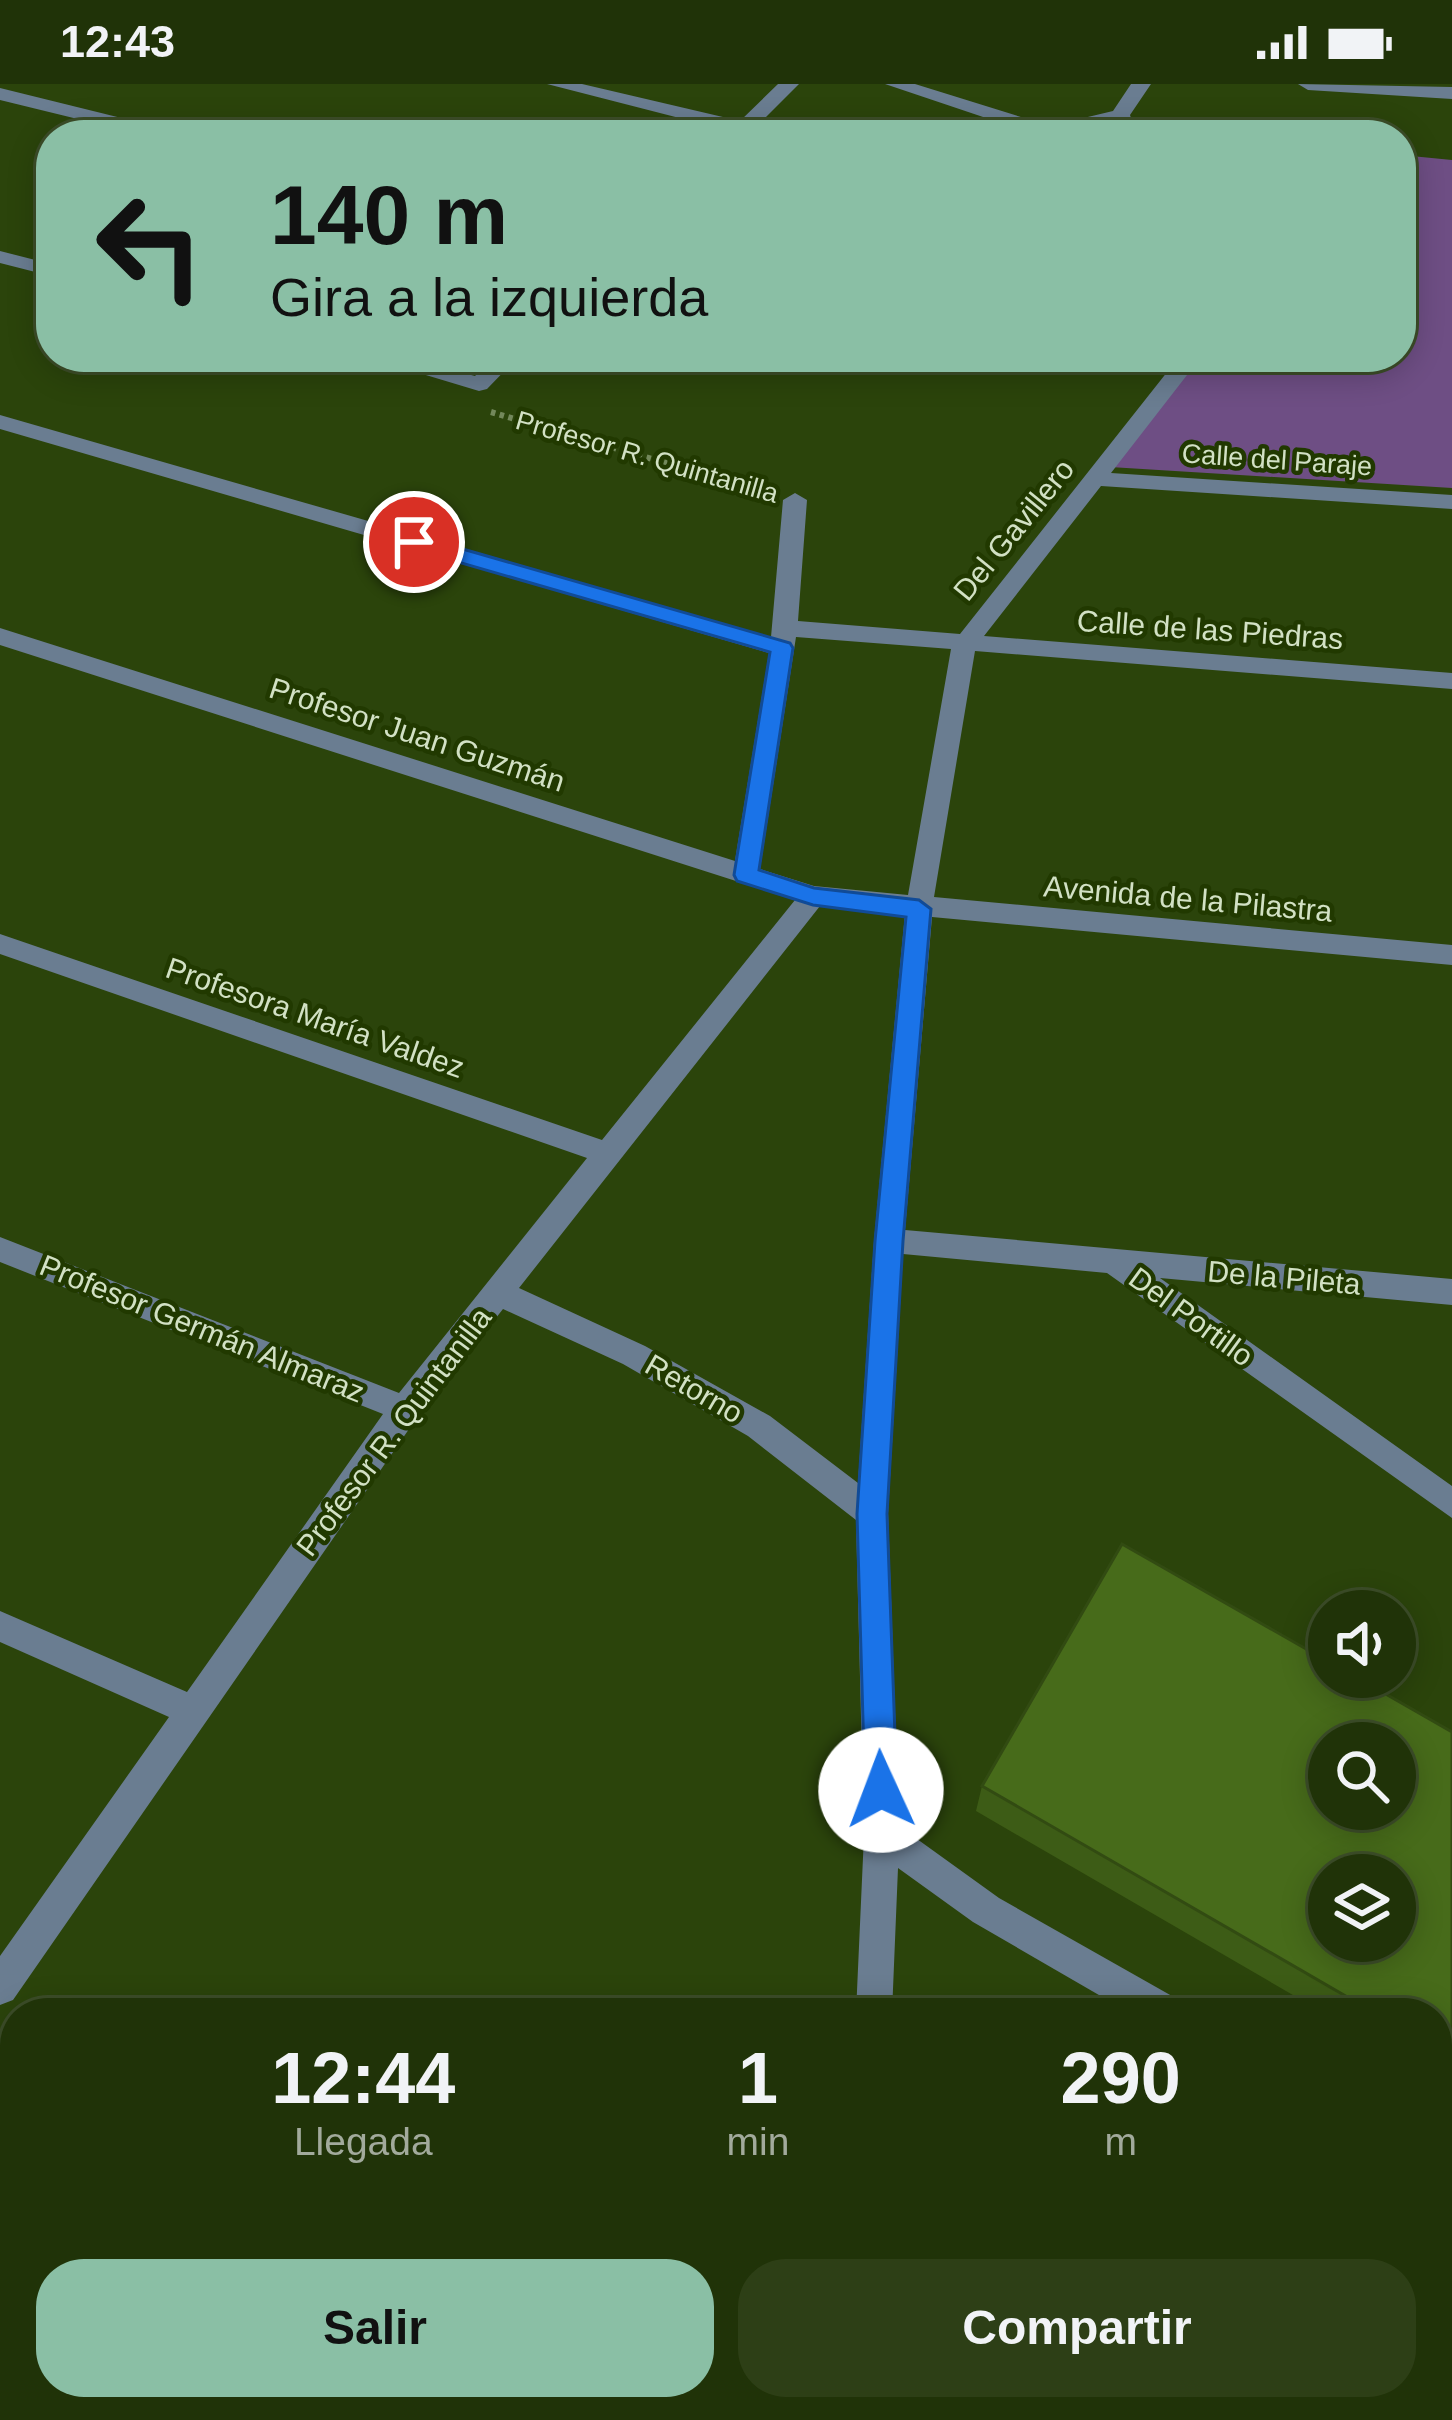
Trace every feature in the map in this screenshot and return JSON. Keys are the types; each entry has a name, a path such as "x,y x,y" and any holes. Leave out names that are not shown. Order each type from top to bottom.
{"street":[{"path":"557,84 695,120"},
{"path":"753,120 789,84"},
{"path":"895,84 957,93 1020,120"},
{"path":"1125,120 1141,84"},
{"path":"1308,84 1452,93"},
{"path":"0,94 106,120"},
{"path":"0,256 36,266"},
{"path":"434,372 479,384"},
{"name":"Profesor R. Quintanilla","path":"479,384 491,372"},
{"name":"Del Gavillero","path":"875,1998 883,1835 872,1514 889,1241 919,909 964,645 1179,372"},
{"name":"Calle de las Piedras","path":"0,422 783,638 964,645 1452,681"},
{"name":"Calle del Paraje","path":"1097,479 1452,502"},
{"name":"Profesor R. Quintanilla","path":"746,875 783,638 795,500"},
{"name":"Profesor Juan Guzmán","path":"0,636 813,896"},
{"name":"Profesor R. Quintanilla","path":"0,1987 404,1409 813,896"},
{"name":"Avenida de la Pilastra","path":"813,896 1452,955"},
{"name":"Profesora María Valdez","path":"0,944 609,1154"},
{"name":"Del Portillo","path":"889,1241 1116,1263 1452,1504"},
{"name":"Profesor Germán Almaraz","path":"0,1249 404,1409"},
{"name":"De la Pileta","path":"1116,1263 1452,1292"},
{"name":"Retorno","path":"499,1293 634,1355 759,1426 872,1514"},
{"path":"0,1625 191,1711"},
{"path":"883,1835 986,1910 1140,1998"}],"path":[{"name":"Profesor R. Quintanilla","path":"479,384 472,406 795,500"}],"shaded area":[{"path":"1416,156 1452,160 1452,488 1110,467 1186,372 1416,372"}],"building":[{"path":"1122,1544 1308,1650 1308,1698 1393,1698 1452,1732 1452,1998 1349,1998 982,1786"}],"route":[{"path":"414,542 782,648 746,875 813,896 919,909 889,1241 872,1514 881,1790"}]}
